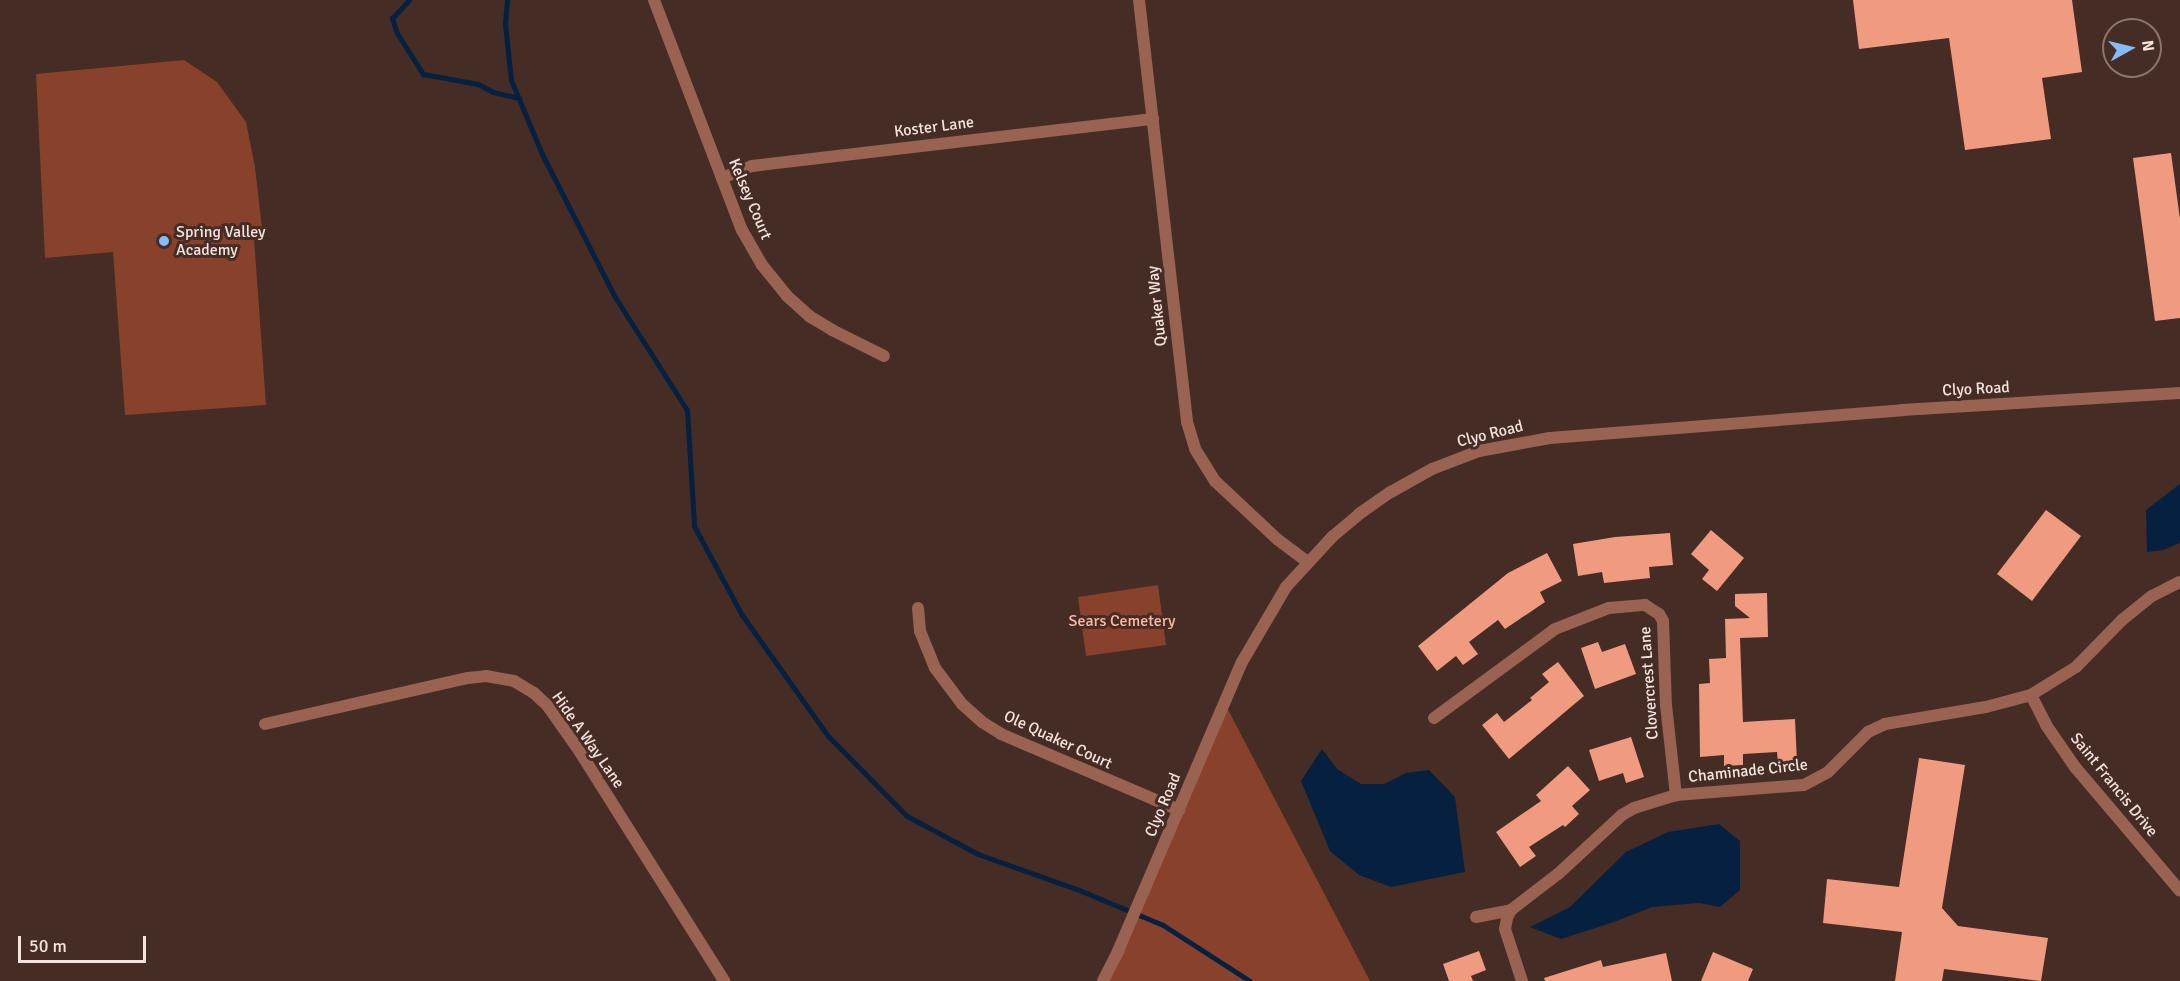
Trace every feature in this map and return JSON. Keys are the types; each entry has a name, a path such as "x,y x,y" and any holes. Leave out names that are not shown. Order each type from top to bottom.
{"street":[{"name":"Kelsey Court","path":"654,0 742,230 762,265 787,296 832,330 884,356"},
{"name":"Quaker Way","path":"1139,0 1184,400 1195,448 1215,480 1232,499 1307,562"},
{"name":"Koster Lane","path":"722,178 752,166 1153,119"},
{"name":"Clyo Road","path":"1103,981 1242,662 1286,587 1307,562 1350,521 1390,492 1441,465 1479,451 1550,438 1902,410 2180,393"},
{"name":"Chaminade Circle","path":"1476,917 1511,910 1558,874 1622,815 1654,800 1676,795 1804,785 1828,772 1868,732 1885,724 1986,707 2031,695 2076,667 2122,620 2152,596 2180,582"},
{"name":"Clovercrest Lane","path":"1434,718 1555,629 1609,608 1645,605 1659,614 1663,621 1666,705 1676,795"},
{"name":"Ole Quaker Court","path":"918,608 920,631 936,668 962,704 982,722 1011,739 1179,810"},
{"name":"Hide A Way Lane","path":"265,724 468,678 486,676 514,681 534,693 547,705 580,752 724,981"},
{"name":"Saint Francis Drive","path":"2031,695 2046,725 2074,767 2180,891"},
{"path":"1511,910 1505,929 1522,981"}],"green space":[{"path":"184,60 217,82 246,122 255,167 263,237 254,238 266,405 125,415 113,252 45,258 36,74"},
{"name":"Sears Cemetery","path":"1158,585 1166,645 1086,656 1078,597"},
{"path":"1224,702 1370,981 1103,981"}],"water":[{"path":"2180,484 2180,543 2163,550 2147,552 2146,510"},
{"path":"1322,749 1337,769 1361,784 1384,784 1406,773 1429,770 1455,797 1465,872 1391,887 1359,875 1330,851 1301,781"},
{"path":"1719,824 1740,841 1740,890 1720,907 1699,903 1652,907 1561,939 1530,927 1570,907 1626,852 1668,832"}],"building":[{"path":"1853,0 2072,0 2082,72 2042,78 2051,139 1965,150 1949,38 1859,49"},
{"path":"2171,153 2180,219 2180,318 2155,321 2133,158"},
{"path":"2046,510 2081,536 2032,601 1997,574"},
{"path":"1711,530 1744,558 1717,591 1702,579 1709,570 1691,554"},
{"path":"1670,533 1673,565 1649,567 1650,578 1604,583 1602,572 1578,576 1573,544 1615,537"},
{"path":"1547,553 1562,581 1540,592 1545,602 1505,629 1498,620 1469,642 1478,654 1463,665 1456,656 1437,671 1418,646 1508,573"},
{"path":"1767,593 1768,637 1740,638 1743,722 1795,719 1797,762 1778,763 1777,752 1743,754 1743,765 1724,766 1724,755 1700,757 1699,684 1710,683 1709,659 1726,658 1725,619 1750,618 1735,606 1735,594"},
{"path":"1598,642 1602,652 1625,644 1636,674 1595,689 1581,648"},
{"path":"1558,662 1584,696 1509,759 1482,725 1497,713 1504,722 1532,700 1530,698 1549,682 1542,674"},
{"path":"1631,737 1644,777 1626,783 1623,773 1599,781 1589,750"},
{"path":"1919,758 1965,765 1942,908 1958,926 2048,938 2041,981 1944,969 1942,981 1895,981 1902,932 1823,923 1827,879 1899,887"},
{"path":"1568,766 1590,790 1572,806 1579,814 1565,827 1563,825 1529,847 1536,856 1520,867 1496,832 1541,801 1536,795"},
{"path":"1479,951 1486,970 1471,976 1473,981 1449,981 1443,964"},
{"path":"1713,952 1753,969 1748,981 1701,981"},
{"path":"1666,953 1672,981 1545,981 1544,978 1601,960 1603,967"}],"waterway":[{"path":"409,0 392,18 397,33 423,74 478,84 493,92 519,98"},
{"path":"507,0 505,24 511,80 542,154 615,297 687,410 694,526 742,615 828,736 907,816 978,854 1079,890 1163,925 1250,981"}],"place":[{"name":"Spring Valley Academy","path":"164,241"}]}
